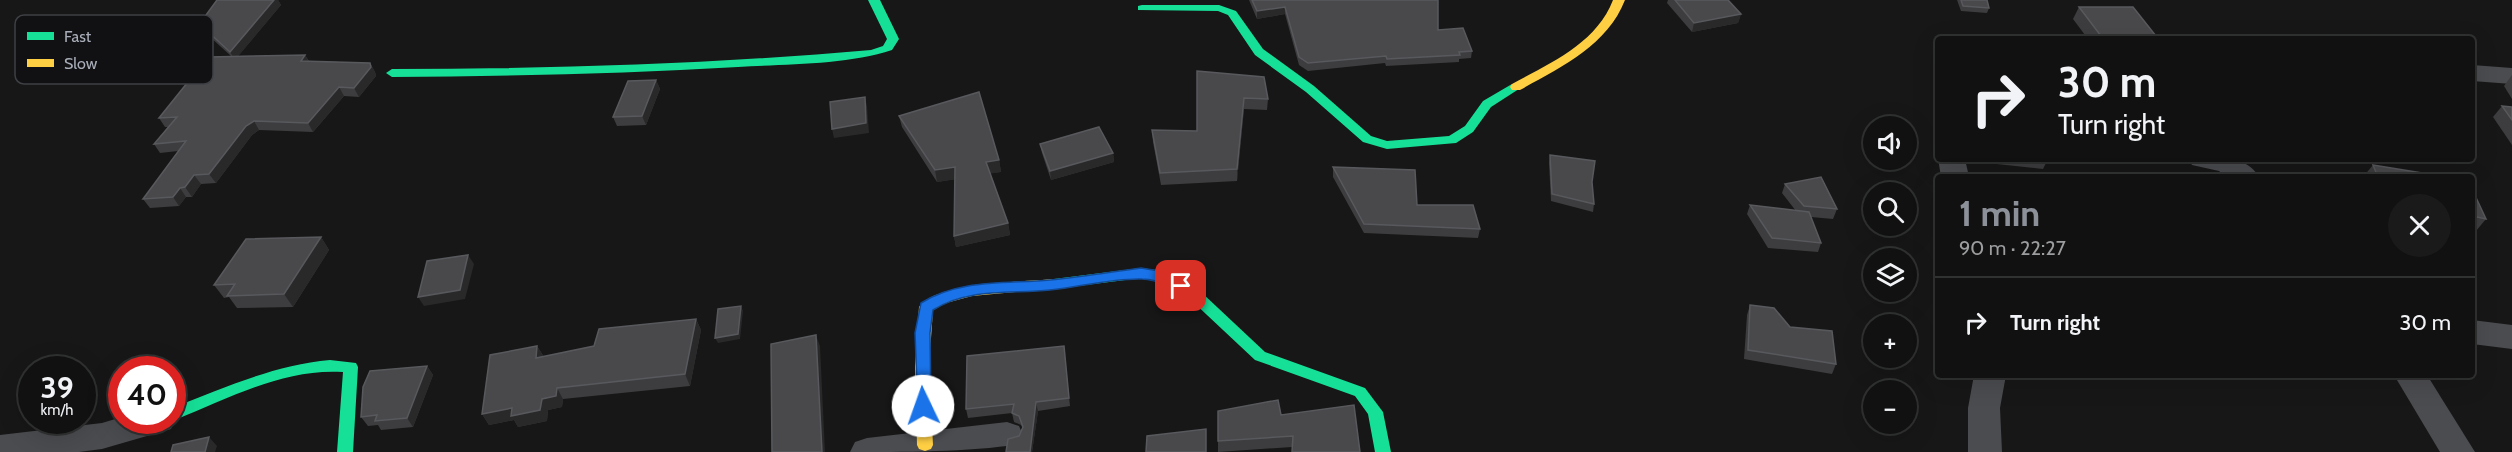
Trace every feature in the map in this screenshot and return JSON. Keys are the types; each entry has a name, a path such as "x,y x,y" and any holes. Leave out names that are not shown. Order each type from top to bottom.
{"street":[{"path":"392,73 531,74 672,70 872,53 888,48 893,39 874,0"},
{"path":"1142,8 1219,8 1232,13 1260,51 1310,89 1367,139 1387,145 1452,140 1469,129 1486,104 1572,55 1608,25 1616,14 1619,0"},
{"path":"2475,73 2512,76"},
{"path":"2222,162 2240,174"},
{"path":"925,445 922,366 926,307 944,296 976,289 1048,285 1141,273 1166,276 1196,296 1260,356 1360,392 1371,402 1377,415 1383,452"},
{"path":"2475,332 2512,337"},
{"path":"186,410 297,370 321,364 344,364 351,367 352,375 345,452"},
{"path":"1985,452 1984,408 1989,378"},
{"path":"2412,378 2458,452"},
{"path":"0,448 109,434"},
{"path":"867,452 1007,435"}],"building":[{"path":"217,0 274,0 230,52 213,36 213,15 206,15"},
{"path":"1252,0 1438,0 1438,30 1463,28 1472,51 1459,52 1460,55 1387,59 1386,56 1308,63 1299,57 1285,7 1257,11"},
{"path":"1675,0 1728,0 1741,14 1694,23"},
{"path":"1961,0 1987,0 1989,8 1963,6"},
{"path":"2079,7 2133,7 2156,36 2101,36"},
{"path":"305,55 301,61 370,63 371,67 354,88 339,87 308,123 254,121 246,126 209,174 194,175 173,197 143,199 186,141 154,144 177,117 159,118 186,84 213,84 213,57"},
{"path":"1197,71 1264,77 1268,99 1244,98 1237,169 1160,173 1152,130 1197,131"},
{"path":"656,80 642,116 613,117 628,81"},
{"path":"979,92 999,160 986,162 1008,223 954,236 955,167 935,170 899,116"},
{"path":"865,97 866,123 832,129 830,102"},
{"path":"2502,106 2512,107 2512,120"},
{"path":"1099,127 1113,153 1050,171 1040,144"},
{"path":"1550,155 1595,161 1592,182 1594,204 1552,194"},
{"path":"2373,165 2428,174 2377,174"},
{"path":"1333,167 1415,170 1417,205 1473,205 1480,229 1364,224"},
{"path":"1821,177 1837,209 1804,206 1785,184"},
{"path":"2475,195 2486,219 2475,217"},
{"path":"1750,205 1809,212 1821,243 1772,238"},
{"path":"321,237 284,294 227,296 235,284 214,285 246,239"},
{"path":"468,255 460,290 418,297 427,261"},
{"path":"1750,305 1774,308 1790,327 1832,331 1836,364 1748,350"},
{"path":"741,306 738,334 715,338 718,309"},
{"path":"696,319 685,374 557,388 556,396 542,399 540,410 511,416 512,408 482,414 490,355 537,346 536,358 594,346 599,329"},
{"path":"816,335 822,452 772,452 771,344"},
{"path":"1064,346 1069,398 1036,402 1030,452 1006,452 1008,439 1019,436 1023,427 1019,416 1012,413 1014,404 966,409 967,356"},
{"path":"427,366 407,418 375,421 377,415 361,417 363,387 370,371"},
{"path":"1278,400 1281,415 1354,405 1360,452 1292,452 1293,436 1218,441 1218,411"},
{"path":"1206,429 1206,452 1146,452 1147,436"},
{"path":"209,437 205,452 171,452 173,445"}],"traffic: fast":[{"path":"392,73 632,69 752,63 872,53 888,48 893,39 874,0"},
{"path":"1142,8 1219,8 1232,13 1259,52 1310,89 1367,139 1387,145 1452,140 1469,129 1487,104 1516,87"},
{"path":"1054,284 1141,273 1166,276 1196,296 1260,356 1360,392 1375,412 1383,452"},
{"path":"186,409 284,373 330,365 351,367 345,452"}],"traffic: slow":[{"path":"1516,87 1577,51 1591,40 1604,28 1619,0"},
{"path":"925,445 922,366 926,307 941,299 972,291 1054,284"}],"route":[{"path":"923,406 922,333 926,307 935,300 976,289 1048,285 1141,273 1166,276 1181,286"}]}
